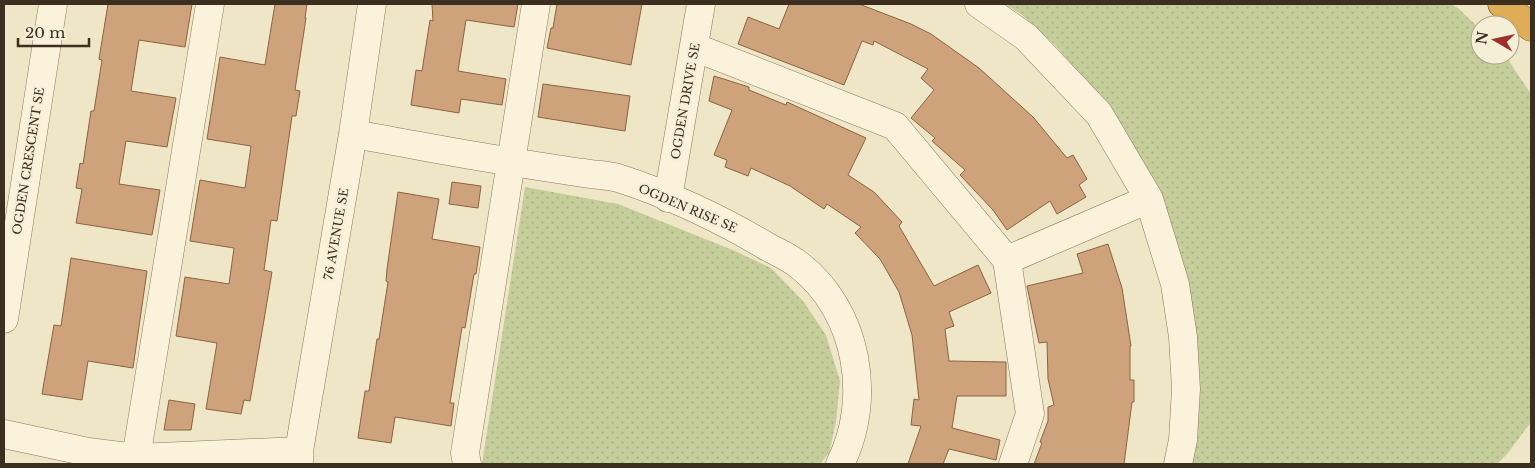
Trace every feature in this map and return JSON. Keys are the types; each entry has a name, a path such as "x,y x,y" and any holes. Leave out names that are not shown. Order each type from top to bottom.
{"highway":[{"path":"1502,4 1531,26"}],"street":[{"name":"OGDEN CRESCENT SE","path":"4,319 53,4"},
{"path":"136,461 210,4"},
{"name":"76 AVENUE SE","path":"299,458 353,134 372,4"},
{"path":"467,464 465,453 536,4"},
{"name":"OGDEN DRIVE SE","path":"668,198 701,4"},
{"path":"979,4 1026,36 1099,114 1149,199 1175,284 1182,337 1186,389 1183,440 1178,464"},
{"path":"694,47 895,126 1007,260 1030,414 1013,464"},
{"name":"OGDEN RISE SE","path":"353,134 511,162 617,178 668,198 739,230 798,265 816,281 830,300 842,321 851,343 856,366 858,390 856,412 852,433 840,464"},
{"path":"1007,260 1149,199"},
{"path":"4,434 136,461 299,458"}],"green space":[{"path":"1005,4 1451,4 1459,9 1470,19 1470,65 1512,65 1531,94 1531,422 1507,454 1497,464 1190,464 1198,409 1112,113 1057,47 1022,15"},
{"path":"525,187 618,204 735,251 771,268 803,301 826,335 840,381 836,422 829,453 820,464 482,464"}],"building":[{"path":"108,4 192,4 185,47 139,40 131,91 176,98 167,147 126,141 119,184 160,190 152,235 76,223 82,189 76,188 80,163 83,164 91,111 94,111 102,60 99,59"},
{"path":"275,4 307,4 295,90 300,91 296,116 292,116 277,221 271,220 264,270 272,272 250,401 244,400 241,414 206,409 217,343 176,336 185,277 229,284 234,248 190,241 200,180 245,188 251,146 207,139 220,57 265,65"},
{"path":"432,4 518,4 514,27 466,20 458,71 506,79 502,105 461,99 459,113 411,105 416,70 422,71 430,20 433,21"},
{"path":"557,4 642,4 631,65 547,48"},
{"path":"789,4 859,4 911,24 931,34 979,68 1033,117 1067,158 1073,155 1087,179 1079,185 1086,197 1057,214 1050,201 1007,230 993,210 960,175 965,170 932,141 935,138 911,118 934,90 921,78 928,69 874,41 873,45 862,41 844,85 738,44 748,17 779,29"},
{"path":"714,76 749,87 749,90 786,105 787,102 866,138 848,175 874,192 902,222 899,226 934,286 978,265 991,293 949,312 954,326 945,329 949,361 1006,362 1006,396 957,396 952,428 1000,440 996,460 949,449 943,464 908,464 921,426 911,425 914,399 919,400 912,335 899,292 880,259 855,233 861,227 827,204 824,209 790,186 751,168 748,176 725,167 727,160 714,155 732,110 709,101"},
{"path":"543,84 630,96 625,131 538,117"},
{"path":"452,182 481,186 478,208 449,204"},
{"path":"398,192 439,199 432,239 480,247 465,328 462,327 450,403 454,403 451,426 395,417 391,443 358,438 365,391 369,391 377,339 379,339 388,282 386,281 387,269"},
{"path":"1108,244 1122,288 1131,346 1130,380 1134,380 1134,402 1132,402 1124,464 1034,464 1048,421 1048,407 1054,405 1048,379 1047,342 1039,343 1027,286 1083,273 1077,254"},
{"path":"71,258 147,271 133,368 88,361 82,400 42,394 54,325 61,326"},
{"path":"169,400 195,404 191,430 164,430"}]}
